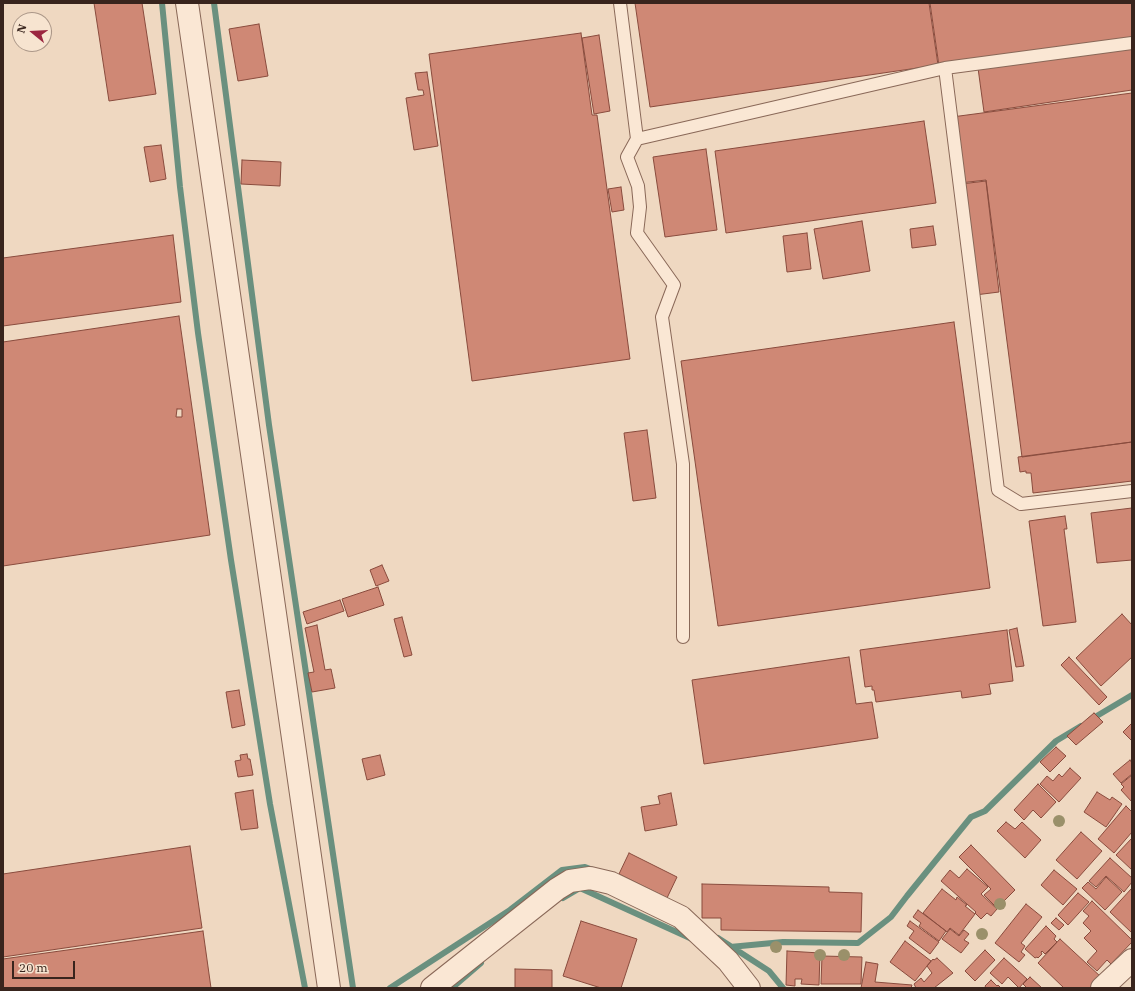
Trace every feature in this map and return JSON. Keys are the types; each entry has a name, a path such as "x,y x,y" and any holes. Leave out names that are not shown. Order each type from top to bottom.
{"street":[{"path":"187,3 329,988"},
{"path":"432,988 557,889 570,881 590,878 611,883 681,917 728,961 749,988"},
{"path":"1102,988 1132,960"}],"lane":[{"path":"620,3 637,139 627,157 638,186 640,206 638,233 674,285 662,317 682,464 683,637"},
{"path":"637,139 945,68 1132,43"},
{"path":"945,68 998,490 1021,504 1132,491"}],"building":[{"path":"94,3 142,3 156,94 109,101"},
{"path":"635,3 929,3 938,65 650,107"},
{"path":"930,3 1132,3 1132,37 939,66"},
{"path":"259,24 268,76 238,81 229,29"},
{"path":"581,33 592,115 597,115 630,359 472,381 429,54"},
{"path":"599,35 610,111 594,114 582,38"},
{"path":"1132,45 1132,90 984,112 978,68"},
{"path":"427,72 438,146 414,150 406,98 424,95 423,90 418,90 415,73"},
{"path":"1132,93 1132,442 1022,457 986,180 960,183 952,117"},
{"path":"924,121 936,203 726,233 715,151"},
{"path":"161,145 166,179 150,182 144,147"},
{"path":"706,149 717,230 665,237 653,157"},
{"path":"242,160 281,162 280,186 241,184"},
{"path":"986,181 999,292 975,295 961,184"},
{"path":"621,187 624,210 612,212 608,189"},
{"path":"862,221 870,271 823,279 814,229"},
{"path":"933,226 936,245 912,248 910,229"},
{"path":"807,233 811,269 787,272 783,236"},
{"path":"173,235 181,302 3,326 3,258"},
{"path":"179,316 210,535 3,566 3,342"},
{"path":"954,322 990,588 718,626 681,361"},
{"path":"177,409 182,409 182,417 176,417"},
{"path":"647,430 656,498 633,501 624,433"},
{"path":"1132,442 1132,481 1033,493 1031,473 1026,473 1026,471 1020,472 1018,457"},
{"path":"1132,508 1132,560 1097,563 1091,513"},
{"path":"1065,516 1067,529 1064,529 1076,622 1043,626 1029,521"},
{"path":"382,565 389,581 376,586 370,570"},
{"path":"378,587 384,605 348,617 342,599"},
{"path":"340,600 344,611 307,624 303,612"},
{"path":"1122,614 1132,625 1132,657 1101,686 1076,658"},
{"path":"402,617 412,655 404,657 394,619"},
{"path":"317,625 325,670 331,669 335,688 312,692 308,673 314,672 305,628"},
{"path":"1017,628 1024,666 1016,667 1009,630"},
{"path":"1007,630 1013,681 989,684 991,694 962,698 961,691 876,702 872,686 865,687 860,650"},
{"path":"849,657 856,704 872,702 878,738 704,764 692,680"},
{"path":"1069,657 1107,697 1099,705 1061,665"},
{"path":"239,690 245,725 232,728 226,692"},
{"path":"1094,713 1103,722 1076,745 1067,736"},
{"path":"1132,723 1132,741 1123,732"},
{"path":"1056,747 1066,756 1050,772 1040,762"},
{"path":"247,754 248,759 250,759 253,775 238,777 235,761 241,760 240,755"},
{"path":"380,755 385,775 367,780 362,759"},
{"path":"1130,760 1132,763 1132,774 1121,783 1113,774"},
{"path":"1070,768 1081,778 1059,802 1040,784 1047,776 1053,781 1059,774 1062,777"},
{"path":"1132,775 1132,802 1121,790 1124,787 1121,784"},
{"path":"1038,784 1056,802 1041,818 1033,810 1024,820 1014,810"},
{"path":"253,790 258,828 241,830 235,793"},
{"path":"1097,792 1110,800 1112,797 1122,804 1106,827 1084,812"},
{"path":"671,793 677,825 645,831 641,807 660,804 658,796"},
{"path":"1126,806 1132,812 1132,832 1114,853 1098,839"},
{"path":"1006,822 1015,829 1022,822 1041,840 1025,858 997,831"},
{"path":"1081,832 1102,851 1077,879 1056,860"},
{"path":"1132,838 1132,870 1116,855"},
{"path":"971,845 1015,890 997,908 984,895 991,889 959,857"},
{"path":"190,846 202,928 3,957 3,874"},
{"path":"629,853 677,877 667,898 619,874"},
{"path":"1110,858 1132,878 1132,882 1124,892 1106,876 1096,887 1089,881"},
{"path":"967,869 988,887 981,894 997,909 991,916 987,913 981,919 975,913 976,912 941,881 950,870 959,878"},
{"path":"1054,870 1077,889 1063,905 1041,885"},
{"path":"1106,877 1122,892 1105,910 1082,888 1088,882 1096,889"},
{"path":"702,884 829,887 829,892 862,893 861,932 721,930 721,918 702,918"},
{"path":"1132,888 1132,933 1110,912"},
{"path":"942,889 956,900 957,897 975,914 959,935 950,928 947,932 923,913"},
{"path":"1078,893 1089,902 1068,925 1058,915"},
{"path":"1092,901 1132,940 1132,942 1111,964 1107,960 1097,971 1087,962 1097,951 1084,938 1091,931 1083,923 1089,916 1083,911"},
{"path":"1026,904 1042,917 1021,943 1025,946 1021,952 1025,955 1019,962 995,943"},
{"path":"918,910 946,931 939,941 919,926 921,923 913,917"},
{"path":"1056,918 1064,925 1059,930 1051,923"},
{"path":"581,921 637,939 621,988 601,988 563,976"},
{"path":"910,921 939,942 930,954 909,938 914,931 907,926"},
{"path":"1046,926 1056,936 1054,939 1057,942 1045,954 1042,951 1042,954 1038,958 1035,958 1025,949"},
{"path":"950,929 959,936 964,930 969,934 964,940 969,943 961,953 942,939"},
{"path":"203,931 211,988 3,988 3,959"},
{"path":"1060,939 1101,977 1090,988 1064,988 1038,963"},
{"path":"905,941 931,961 915,981 890,962"},
{"path":"985,950 995,960 975,981 965,971"},
{"path":"787,951 820,953 819,985 801,984 802,979 795,979 795,986 786,985"},
{"path":"822,956 862,957 861,984 821,984"},
{"path":"937,958 953,973 934,988 916,988 914,984 921,978 924,982 932,973 927,966 933,959 934,960"},
{"path":"1004,958 1027,979 1019,988 1008,977 1002,984 990,973"},
{"path":"866,962 878,964 875,982 912,985 911,988 861,988"},
{"path":"515,969 552,970 552,988 515,988"},
{"path":"1030,977 1042,988 1027,988 1023,984"},
{"path":"991,980 1001,988 986,988 985,986"}],"waterway":[{"path":"162,3 180,187 198,333 231,560 270,804 305,988"},
{"path":"214,3 269,425 353,988"},
{"path":"1090,720 1132,695"},
{"path":"730,947 783,942 858,943 891,917 971,817 985,811 1056,741 1081,726"},
{"path":"390,988 510,910 562,870 585,867 593,870"},
{"path":"563,898 580,888 692,939"},
{"path":"718,938 769,971 783,988"},
{"path":"452,988 481,963"}]}
